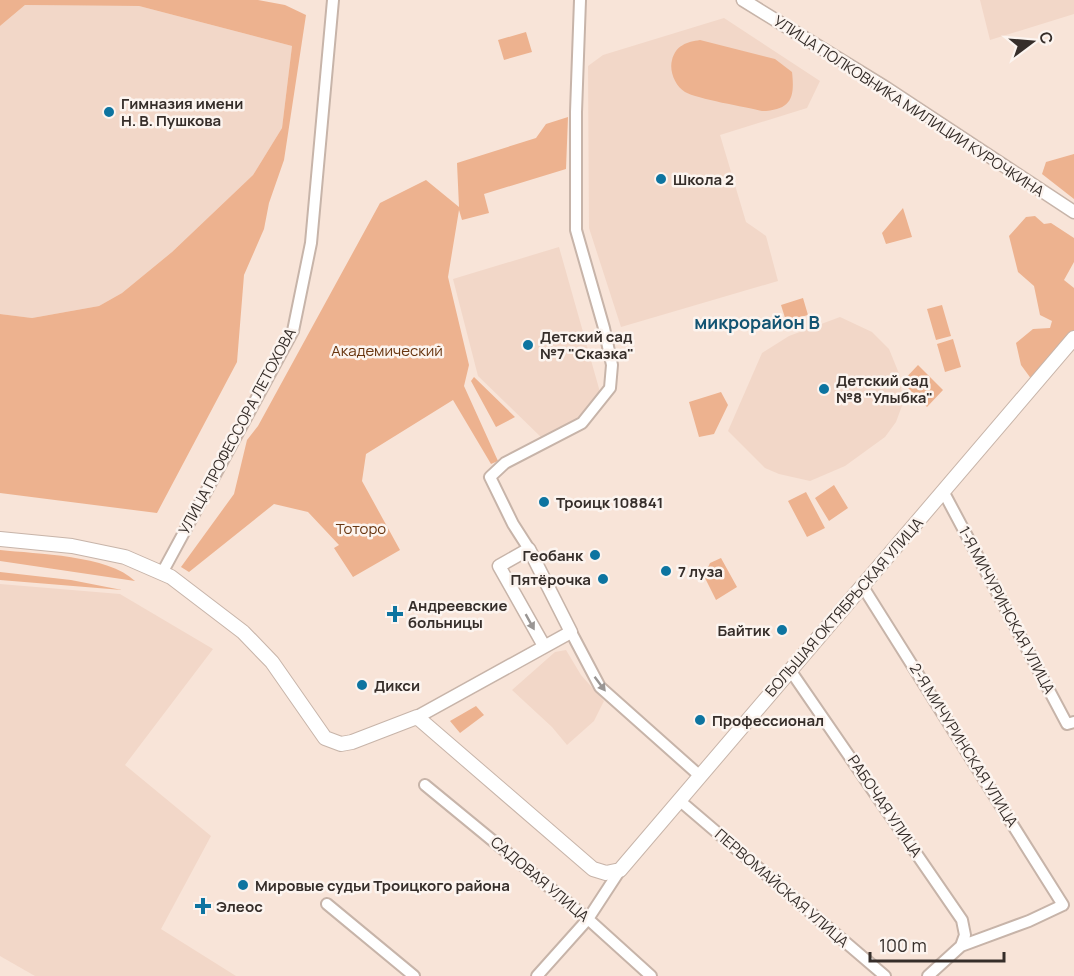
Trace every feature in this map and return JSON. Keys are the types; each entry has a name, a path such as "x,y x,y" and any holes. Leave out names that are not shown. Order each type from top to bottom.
{"main road":[{"name":"БОЛЬШАЯ ОКТЯБРЬСКАЯ УЛИЦА","path":"620,870 1074,339"},
{"path":"0,538 72,546 114,555 162,573 200,596 243,632 285,678 317,729 332,742 352,742 417,717 593,869 606,873 620,870"}],"street":[{"name":"УЛИЦА ПРОФЕССОРА ЛЕТОХОВА","path":"162,573 293,331 311,243 333,0"},
{"path":"580,0 576,112 576,230 604,328 612,365 610,388 582,423 505,463 490,477 600,687 700,776"},
{"name":"УЛИЦА ПОЛКОВНИКА МИЛИЦИИ КУРОЧКИНА","path":"743,0 886,88 1073,211"},
{"name":"1-Я МИЧУРИНСКАЯ УЛИЦА","path":"943,491 1067,724 1074,722"},
{"path":"529,549 499,566 544,646"},
{"name":"2-Я МИЧУРИНСКАЯ УЛИЦА","path":"863,587 1063,904 1029,921 961,946"},
{"path":"417,717 571,632"},
{"name":"РАБОЧАЯ УЛИЦА","path":"790,670 962,920 965,935 961,946"},
{"name":"САДОВАЯ УЛИЦА","path":"425,785 588,919 651,976"},
{"name":"ПЕРВОМАЙСКАЯ УЛИЦА","path":"679,800 885,976"},
{"path":"537,976 588,919 620,870"},
{"path":"327,904 414,976"},
{"path":"928,976 961,946"}],"shaded area":[{"path":"980,0 1074,0 1074,14 990,40"},
{"path":"25,5 139,6 292,46 282,128 253,175 172,252 122,293 99,306 32,318 0,314 0,26"},
{"name":"Школа 2","path":"724,18 820,81 807,108 720,135 746,222 766,236 778,281 621,327 589,228 588,66 603,55"},
{"name":"Детский сад №7 \"Сказка\"","path":"559,247 600,392 577,424 546,442 478,376 453,279"},
{"name":"Детский сад №8 \"Улыбка\"","path":"840,317 872,332 889,349 900,376 903,403 896,422 885,437 845,466 810,481 779,474 765,468 728,431 762,353 789,336"},
{"path":"0,584 120,594 213,649 125,765 211,836 161,929 236,976 35,976 0,956"},
{"path":"566,650 581,675 604,701 594,721 567,745 552,727 512,690 555,652"}],"green space":[{"path":"0,0 258,0 285,5 306,15 284,160 269,203 264,229 244,275 237,362 157,513 0,493 0,314 32,318 99,306 122,293 172,252 253,175 282,128 292,46 139,6 25,5 0,26"},
{"path":"526,32 532,52 504,60 498,40"},
{"path":"700,40 775,59 792,72 793,89 789,101 779,108 762,111 685,92 674,78 671,69 672,60 676,51 683,45"},
{"name":"Академический","path":"568,117 566,169 484,194 489,213 462,220 459,210 448,277 469,365 464,386 498,461 491,464 453,400 366,454 362,481 400,550 353,577 334,548 339,545 308,512 274,504 189,572 181,567 234,494 247,440 258,426 380,203 426,180 459,207 457,163 536,138 546,124"},
{"path":"1074,154 1074,199 1042,174 1046,162"},
{"path":"903,208 912,237 886,244 882,233"},
{"path":"1035,216 1044,224 1051,223 1074,238 1074,262 1064,280 1074,288 1074,331 1032,380 1021,365 1016,343 1033,329 1050,328 1052,321 1040,315 1034,286 1018,272 1009,236 1026,217"},
{"path":"803,298 808,315 786,321 781,305"},
{"path":"942,305 951,336 936,340 927,309"},
{"path":"953,339 961,367 945,372 937,344"},
{"path":"918,365 943,390 927,407 902,382"},
{"path":"474,377 515,417 496,427 471,381"},
{"path":"721,392 728,405 714,434 699,437 689,402"},
{"path":"834,485 848,508 829,521 815,498"},
{"path":"806,492 825,528 807,537 788,501"},
{"path":"0,550 90,561 123,572 135,581 0,561"},
{"path":"721,558 737,587 716,600 704,576 710,563"},
{"path":"0,572 71,580 122,590 0,580"},
{"path":"476,706 484,715 460,733 450,721"}],"place":[{"name":"Гимназия имени Н. В. Пушкова","path":"109,112"},
{"name":"Школа 2","path":"661,179"},
{"name":"Детский сад №7 \"Сказка\"","path":"528,345"},
{"name":"Детский сад №8 \"Улыбка\"","path":"824,389"},
{"name":"Троицк 108841","path":"544,502"},
{"name":"Геобанк","path":"595,555"},
{"name":"7 луза","path":"666,571"},
{"name":"Пятёрочка","path":"603,579"},
{"name":"Андреевские больницы","path":"395,614"},
{"name":"Байтик","path":"782,630"},
{"name":"Дикси","path":"362,685"},
{"name":"Профессионал","path":"700,720"},
{"name":"Мировые судьи Троицкого района","path":"243,885"},
{"name":"Элеос","path":"203,906"}],"district":[{"name":"микрорайон В","path":"757,322"}],"park label":[{"name":"Тоторо","path":"361,528"}]}
